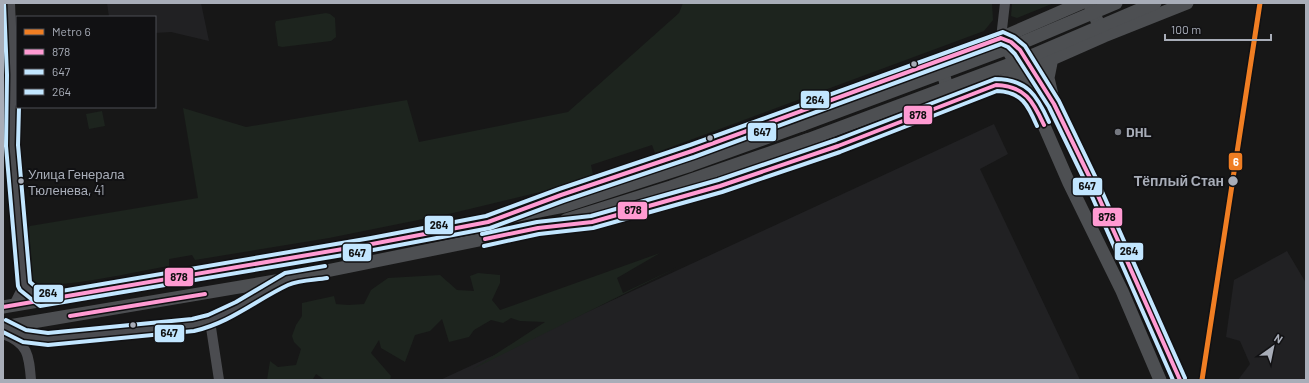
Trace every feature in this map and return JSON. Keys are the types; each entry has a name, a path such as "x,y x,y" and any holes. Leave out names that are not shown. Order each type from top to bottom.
{"main road":[{"path":"488,222 561,195 692,151 910,70 1001,38 1081,3"},
{"path":"1089,3 1104,36"},
{"path":"8,306 372,244 564,206 691,165 802,125 1019,44 1116,3"},
{"path":"538,228 671,187 807,140 1024,59 1155,3"},
{"path":"3,326 287,280 538,228 592,222 720,186 838,146 996,85 1052,58 1187,3"},
{"path":"1001,38 1054,104"},
{"path":"1052,58 1048,78 1054,104 1094,186 1180,380"},
{"path":"910,70 925,69 936,72 943,77 946,85 944,95 934,110"},
{"path":"1026,70 1034,102 1069,183 1122,291 1160,380"},
{"path":"996,85 1013,86 1034,102"}],"street":[{"path":"1001,38 1005,3"},
{"path":"1152,3 1160,8 1173,9"},
{"path":"3,56 10,7"},
{"path":"8,306 24,284 12,145 13,75 10,7"},
{"path":"3,326 34,339 48,340 193,325 210,321 256,298 287,280"},
{"path":"24,284 42,300"},
{"path":"210,321 219,380"},
{"path":"3,334 20,342 26,350 30,363 31,380"}],"shaded area":[{"path":"107,3 201,3 209,41 171,32 156,33 156,16 109,16"},
{"path":"683,3 992,3 993,20 984,31 655,153 652,145 591,165 593,175 577,183 453,213 329,238 195,260 192,255 169,259 169,266 102,279 64,284 49,284 37,282 29,275 26,234 30,226 198,198 183,108 246,127 407,100 419,142 568,112 679,13"},
{"path":"1012,3 1054,3 1017,18 1011,16"},
{"path":"326,13 335,18 336,37 331,41 282,47 278,46 275,24 276,21"},
{"path":"102,111 105,126 89,129 86,114"},
{"path":"994,124 1008,154 980,169 1080,380 440,380"},
{"path":"1287,251 1306,283 1306,380 1238,380 1250,364 1240,341 1226,337 1234,280"},
{"path":"660,253 617,278 623,293 680,266 473,369 545,322 520,321 511,318 503,323 491,320 474,330 469,337 449,342 442,319 430,331 415,335 405,362 381,348 379,340 371,353 391,376 390,380 325,380 316,374 313,379 267,380 270,361 278,367 296,365 301,349 294,342 292,336 296,325 302,316 302,303 334,296 336,304 364,304 371,290 388,278 440,275 457,290 474,291 470,276 478,273 500,275 500,283 492,300 500,310"}],"metro line":[{"name":"6","path":"1202,380 1260,3"}],"transit line":[{"name":"647","path":"4,3 7,75 6,146 18,286 20,290 40,306 373,250 490,228 563,201 694,157 1001,44 1008,47 1015,54 1049,107 1086,183 1173,380"},
{"name":"264","path":"19,108 18,145 30,282 44,294 371,238 486,216 559,189 690,145 1003,32 1014,37 1025,46 1059,101 1096,178 1185,378"},
{"name":"878","path":"3,307 372,244 488,222 561,195 692,151 1001,38 1011,42 1020,50 1054,104 1091,180 1180,380"},
{"name":"264","path":"482,234 537,222 591,216 718,180 836,140 995,79 1015,82 1030,90 1040,104 1049,122"},
{"name":"878","path":"485,239 538,228 592,222 720,186 838,146 996,85 1014,88 1027,96 1032,102 1044,125"},
{"name":"647","path":"484,246 539,234 593,228 722,192 840,152 997,91 1013,94 1023,101 1037,126"},
{"name":"264","path":"6,320 26,330 48,333 192,319 208,315 236,302 285,273 325,266"},
{"name":"647","path":"3,332 23,342 48,345 194,331 219,323 292,283 327,278"},
{"name":"878","path":"70,316 205,294"}],"place":[{"name":"DHL","path":"1118,132"},
{"name":"Улица Генерала Тюленева, 41","path":"21,181"},
{"name":"Тёплый Стан","path":"1233,181"}]}
